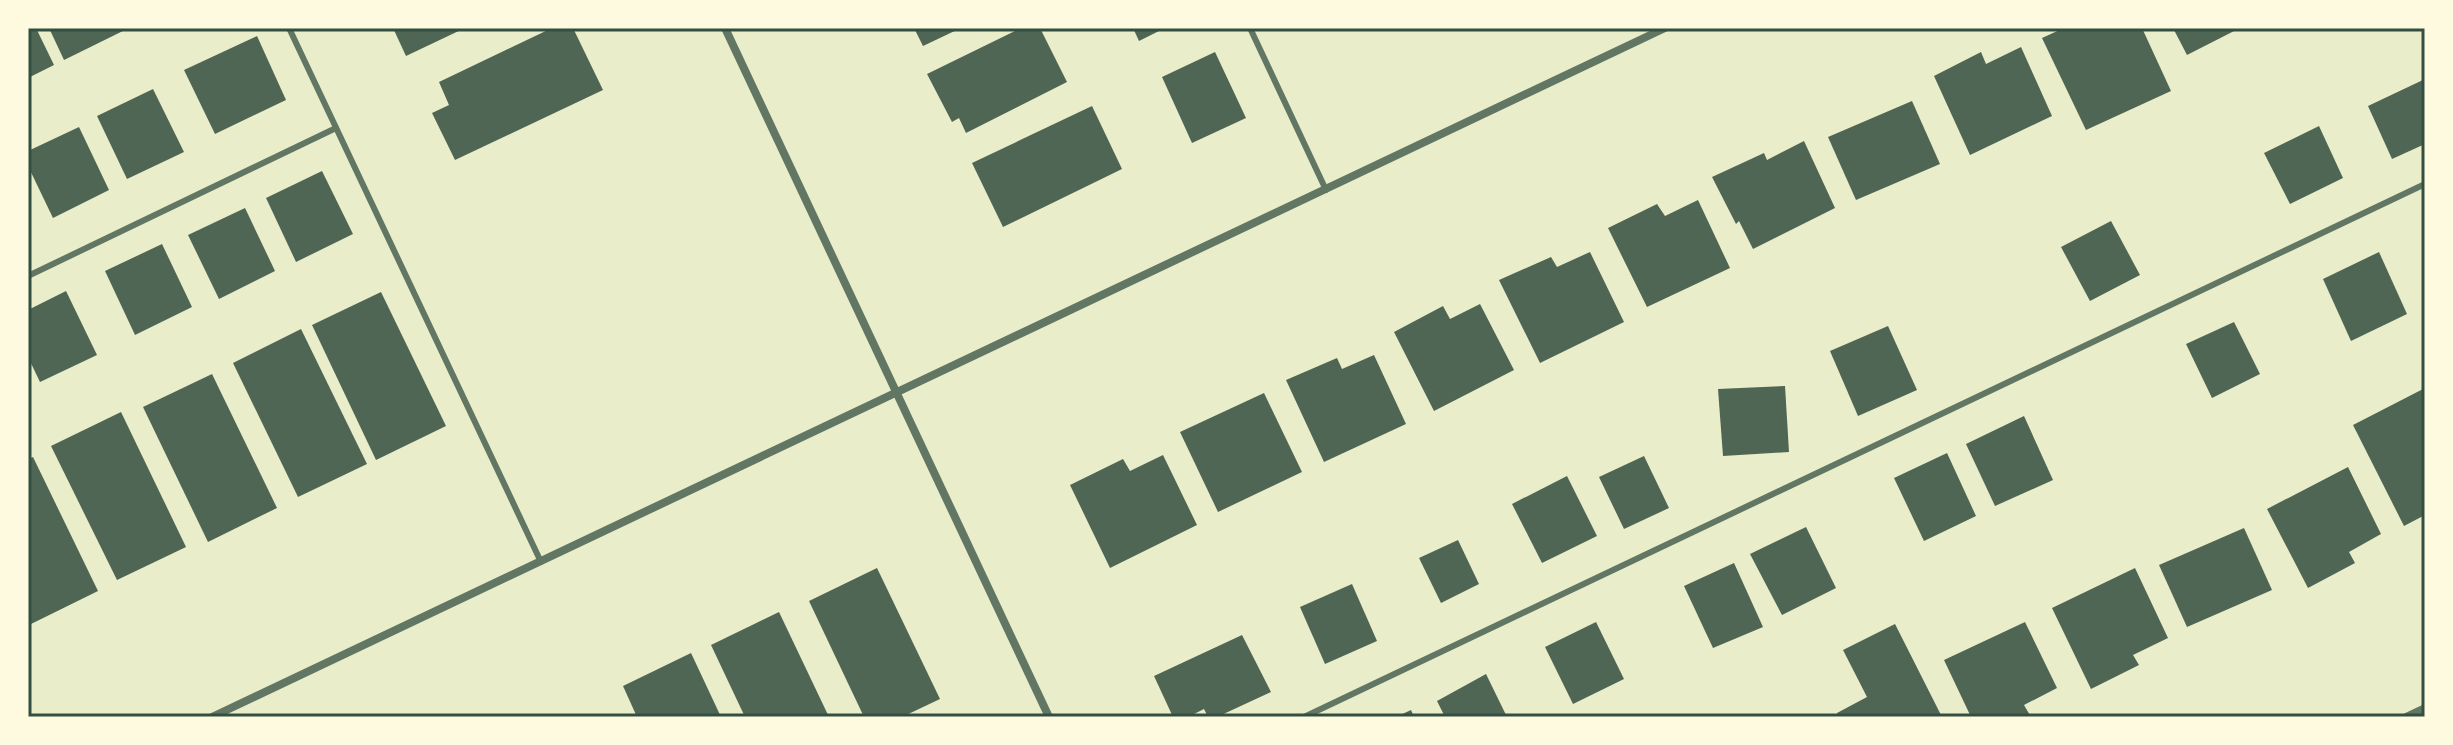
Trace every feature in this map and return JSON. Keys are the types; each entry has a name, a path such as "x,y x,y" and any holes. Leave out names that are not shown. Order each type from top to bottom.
{"street":[{"path":"725,28 1049,717"},
{"path":"212,717 1665,28"},
{"path":"2406,717 2425,708"}],"lane":[{"path":"289,28 541,562"},
{"path":"1250,28 1326,190"},
{"path":"28,276 336,128"},
{"path":"1304,717 2425,184"}],"building":[{"path":"28,28 36,28 54,65 28,78"},
{"path":"49,28 129,28 64,60"},
{"path":"393,28 465,28 406,56"},
{"path":"552,28 573,28 603,90 455,160 432,113 449,105 439,82"},
{"path":"914,28 961,28 923,46"},
{"path":"1021,28 1040,28 1067,82 966,133 959,118 952,122 927,74"},
{"path":"1133,28 1165,28 1139,41"},
{"path":"2064,28 2142,28 2171,91 2086,130 2042,38"},
{"path":"2173,28 2240,28 2187,55"},
{"path":"257,36 286,100 215,134 184,70"},
{"path":"2021,47 2052,116 1970,155 1934,76 1981,52 1986,64"},
{"path":"1215,52 1246,118 1192,143 1162,77"},
{"path":"2425,79 2425,144 2392,159 2368,106"},
{"path":"153,89 184,152 127,179 97,116"},
{"path":"1912,101 1940,164 1856,200 1828,137"},
{"path":"1092,106 1122,169 1003,227 972,163"},
{"path":"2319,126 2343,178 2290,204 2264,153"},
{"path":"79,127 109,190 53,218 28,166 28,151"},
{"path":"1804,141 1835,208 1753,249 1739,221 1736,224 1712,177 1764,153 1767,160"},
{"path":"322,171 353,234 296,262 266,198"},
{"path":"1698,200 1730,268 1647,307 1608,228 1657,204 1665,216"},
{"path":"245,208 275,271 219,299 188,235"},
{"path":"2111,221 2140,275 2090,301 2061,247"},
{"path":"162,244 192,307 135,335 105,271"},
{"path":"1590,252 1624,322 1540,363 1499,280 1551,257 1557,267"},
{"path":"2379,252 2407,314 2351,341 2323,279"},
{"path":"66,291 97,355 40,382 28,357 28,310"},
{"path":"381,292 446,426 376,460 312,325"},
{"path":"1480,304 1514,370 1434,411 1394,332 1443,306 1450,319"},
{"path":"2234,322 2260,374 2212,398 2186,344"},
{"path":"1888,326 1917,390 1858,416 1830,351"},
{"path":"301,329 367,464 298,497 233,363"},
{"path":"1374,355 1406,424 1324,462 1286,380 1337,358 1342,369"},
{"path":"212,374 277,508 208,542 143,407"},
{"path":"1785,386 1789,452 1723,456 1718,389"},
{"path":"2425,388 2425,515 2404,526 2353,425"},
{"path":"1264,393 1302,472 1218,512 1180,432"},
{"path":"121,412 186,547 117,580 51,446"},
{"path":"2024,416 2053,480 1995,506 1966,444"},
{"path":"1947,453 1976,516 1924,541 1894,478"},
{"path":"1163,455 1197,525 1110,568 1070,485 1123,459 1130,471"},
{"path":"1644,456 1669,508 1624,529 1599,477"},
{"path":"33,457 98,591 29,625 28,459"},
{"path":"2348,467 2381,534 2349,552 2355,563 2308,588 2267,509"},
{"path":"1567,476 1597,536 1542,563 1512,504"},
{"path":"1806,527 1836,588 1782,615 1750,554"},
{"path":"2244,528 2272,590 2187,627 2159,565"},
{"path":"1458,540 1479,584 1441,603 1419,558"},
{"path":"1734,563 1763,627 1713,648 1684,586"},
{"path":"877,568 940,699 902,717 864,717 809,601"},
{"path":"2135,568 2168,638 2133,655 2139,665 2091,689 2052,608"},
{"path":"1352,584 1377,641 1325,664 1300,607"},
{"path":"779,612 829,717 745,717 711,645"},
{"path":"1596,622 1624,679 1573,704 1545,647"},
{"path":"2025,622 2057,688 2024,705 2031,717 1971,717 1944,660"},
{"path":"1895,624 1942,717 1838,717 1837,713 1867,697 1843,650"},
{"path":"1242,635 1271,692 1217,717 1208,717 1204,709 1188,717 1173,717 1154,676"},
{"path":"691,653 721,717 637,717 623,686"},
{"path":"1486,674 1507,717 1445,717 1437,701"},
{"path":"1411,710 1414,717 1396,717"}]}
